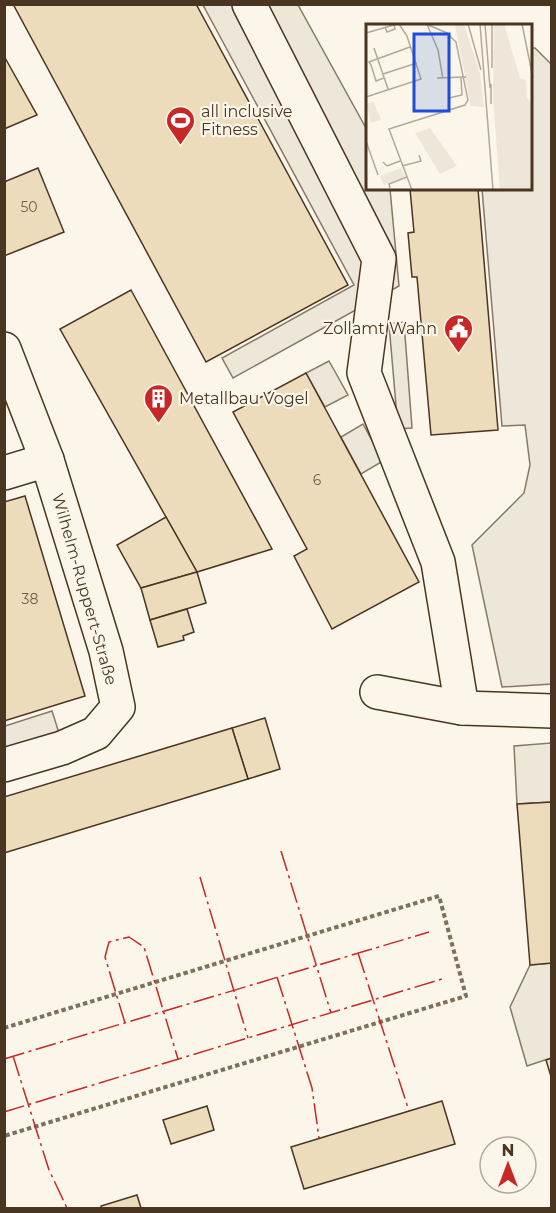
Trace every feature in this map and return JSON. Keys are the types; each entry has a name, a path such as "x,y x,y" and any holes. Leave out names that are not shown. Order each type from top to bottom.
{"street":[{"path":"249,4 379,259 364,373 438,562 462,708"},
{"name":"Wilhelm-Ruppert-Straße","path":"4,349 47,460 106,651 118,707 96,734 62,748 4,765"},
{"path":"4,473 47,460"},
{"path":"377,692 462,708 552,711"}],"path":[{"path":"4,1028 439,896 466,996 4,1136"}],"shaded area":[{"path":"203,5 298,5 366,128 366,190 390,190 399,286 233,378 222,358 354,285"},
{"path":"532,48 535,48 552,65 552,684 502,687 472,545 524,493 530,465 525,425 502,426 482,190 532,190"},
{"path":"404,322 412,428 398,429 389,324"},
{"path":"329,361 348,395 325,407 306,373"},
{"path":"363,424 383,461 361,474 341,437"},
{"path":"52,711 59,733 5,750 5,726"},
{"path":"551,743 551,802 517,804 514,746"},
{"path":"551,963 551,1058 527,1066 510,1007 530,965"}],"building":[{"name":"all inclusive Fitness","path":"13,4 196,4 348,285 206,362"},
{"path":"4,56 37,115 4,129"},
{"path":"38,168 64,232 4,256 4,182"},
{"name":"Zollamt Wahn","path":"410,190 478,190 498,430 431,435 417,277 412,277 408,233 414,232"},
{"name":"Metallbau Vogel","path":"131,290 272,549 197,572 60,329"},
{"path":"306,373 419,582 332,629 294,556 307,549 233,412"},
{"path":"25,496 85,696 4,721 4,502"},
{"path":"166,517 197,572 141,588 117,545"},
{"path":"197,572 206,603 150,620 141,588"},
{"path":"187,609 194,632 183,636 184,640 158,647 150,620"},
{"path":"265,718 280,769 248,779 232,728"},
{"path":"232,728 248,779 4,853 4,797"},
{"path":"552,802 552,963 530,965 517,804"},
{"path":"552,1058 552,1080 546,1060"},
{"path":"442,1101 455,1144 304,1189 291,1147"},
{"path":"207,1106 214,1130 171,1144 163,1120"},
{"path":"137,1195 141,1208 101,1208 101,1206"}],"power":[{"path":"281,851 331,1013"},
{"path":"200,877 248,1038"},
{"path":"4,1059 429,932"},
{"path":"125,1023 105,957 109,942 129,937 144,947 178,1059"},
{"path":"358,953 409,1111"},
{"path":"277,977 312,1088 319,1138"},
{"path":"4,1112 442,979"},
{"path":"13,1056 49,1170 67,1208"}],"place":[{"name":"all inclusive Fitness","path":"180,146"},
{"name":"Zollamt Wahn","path":"458,354"},
{"name":"Metallbau Vogel","path":"158,424"}]}
